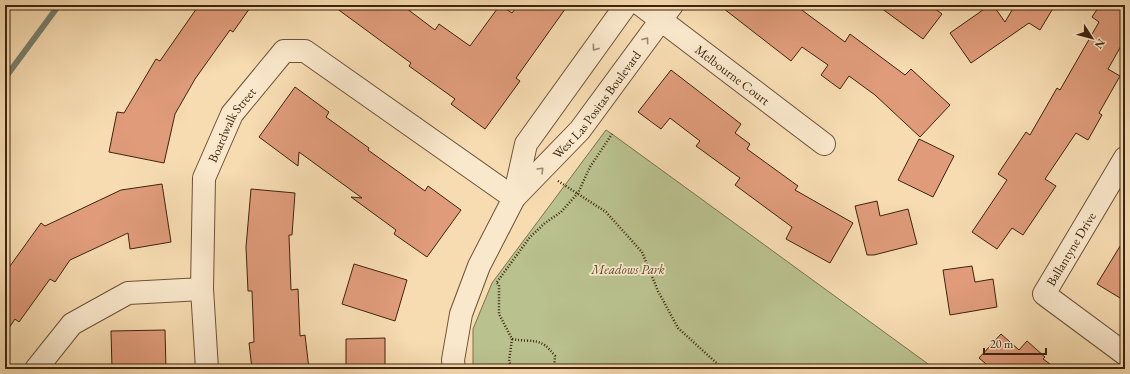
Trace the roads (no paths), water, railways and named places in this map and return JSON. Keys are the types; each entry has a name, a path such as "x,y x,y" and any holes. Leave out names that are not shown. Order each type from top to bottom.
{"street":[{"name":"West Las Positas Boulevard","path":"454,369 461,314 479,266 514,198 526,144 626,5"},
{"name":"Melbourne Court","path":"641,5 667,12 824,144"},
{"name":"West Las Positas Boulevard","path":"514,198 580,130 667,12"},
{"name":"Boardwalk Street","path":"206,369 202,289 204,178 232,114 284,52 305,51 514,198"},
{"name":"Ballantyne Drive","path":"1125,158 1044,294 1125,354"},
{"path":"36,369 72,324 128,293 202,289"}],"waterway":[{"path":"5,78 59,5"}],"park label":[{"name":"Meadows Park","path":"628,269"}]}
